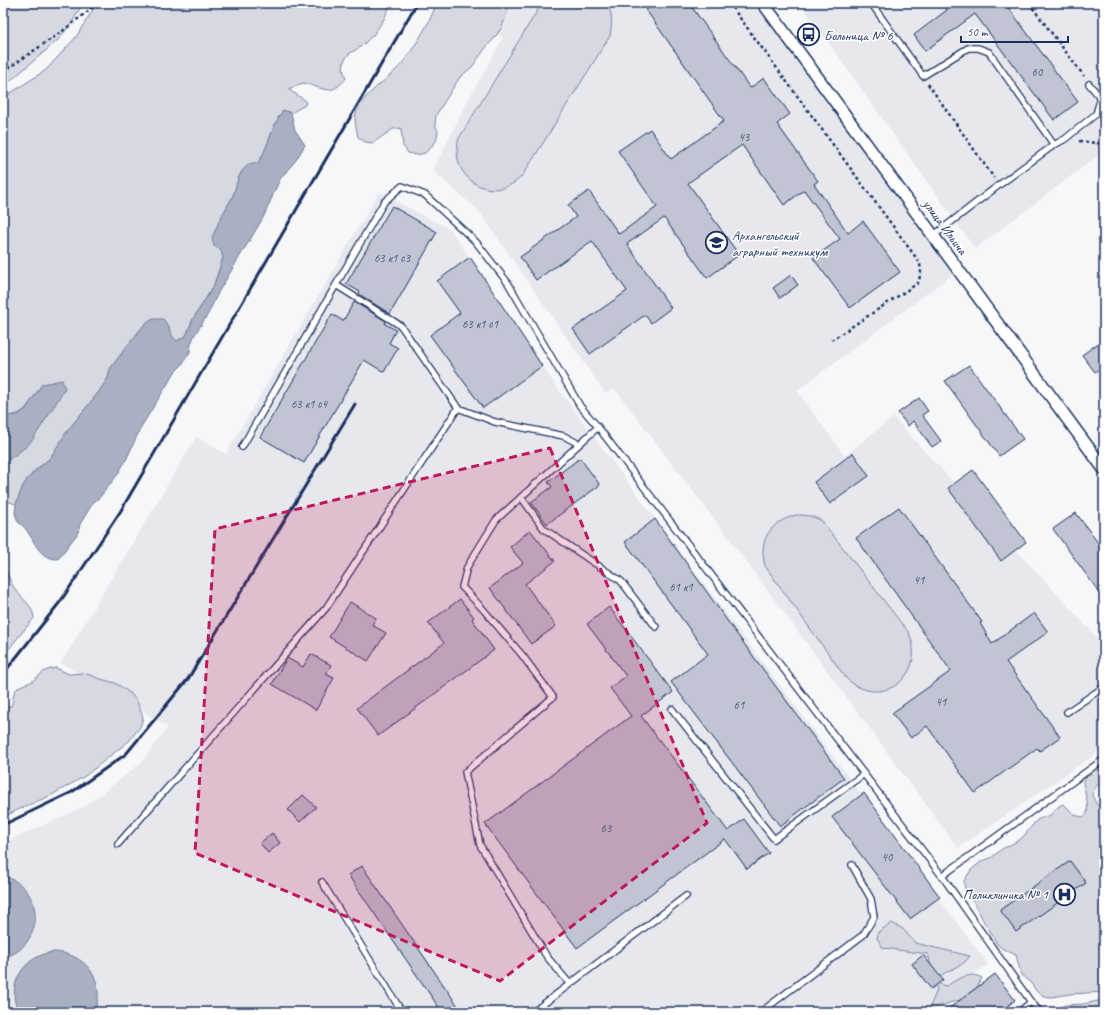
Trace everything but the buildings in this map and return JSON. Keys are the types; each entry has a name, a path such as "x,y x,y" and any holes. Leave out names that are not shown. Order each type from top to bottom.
{"street":[{"name":"улица Ильича","path":"763,3 1104,469"}],"lane":[{"path":"871,3 923,76 968,48 978,48 989,52 1054,145"},
{"path":"933,236 999,185 1054,145 1065,139 1096,114 1099,104 1099,96 1090,84"},
{"path":"242,447 384,202 402,186 425,195 476,242 508,283 580,406 942,876 1031,1002 1040,1012"},
{"path":"336,285 401,326 458,408 495,422 564,436 579,444"},
{"path":"118,844 326,608 458,408"},
{"path":"570,984 547,957 480,845 465,772 553,697 522,655 462,587 467,567 496,520 598,428"},
{"path":"521,497 544,529 622,581 656,627"},
{"path":"1067,712 1104,687"},
{"path":"672,709 774,838 864,774"},
{"path":"942,876 1104,758"},
{"path":"761,1012 863,934 874,916 872,899 852,865"},
{"path":"322,882 402,1012"},
{"path":"533,1012 686,896"},
{"path":"1018,1012 1031,1002"}],"path":[{"path":"3,72 64,30 98,3"},
{"path":"729,3 920,262 921,273 918,282 830,341"},
{"path":"1029,3 1090,84"},
{"path":"923,76 999,185"},
{"path":"1065,139 1104,144"}],"highlighted area":[{"path":"550,448 707,823 500,981 195,853 215,529"}],"shaded area":[{"path":"3,3 83,3 71,24 57,41 3,87"},
{"path":"97,3 391,3 384,19 374,34 363,45 349,54 344,61 343,69 346,78 341,84 336,88 326,90 303,83 288,89 306,101 305,105 291,113 283,110 276,122 259,162 249,164 242,171 233,196 224,212 221,250 223,258 213,287 193,319 186,336 177,341 170,335 169,326 145,324 110,369 108,378 98,393 68,430 50,458 34,471 23,486 16,504 3,500 3,464 27,443 38,431 47,417 32,400 20,413 3,416 3,98 46,70 76,37"},
{"path":"437,3 510,3 502,27 472,67 460,77 436,115 435,124 438,132 436,141 425,153 417,155 408,153 403,146 401,128 393,129 373,143 365,142 358,137 355,118 357,110 368,95 404,61 423,33"},
{"name":"Архангельский аграрный техникум","path":"501,3 756,3 953,274 797,391 845,456 893,417 1104,645 1104,748 958,848 731,541 615,389 605,393 479,211 433,171 466,104 503,38 487,26"},
{"path":"542,3 607,3 612,19 610,36 523,175 511,184 499,188 487,188 476,184 466,176 460,166 457,153 459,138"},
{"path":"800,3 1104,3 1104,151 975,249"},
{"path":"379,192 451,230 556,386 988,964 924,1012 3,1012 3,843 84,807 141,763 168,727 61,663 196,437 226,454"},
{"path":"796,515 809,516 822,521 909,633 913,649 912,663 906,675 897,684 886,690 873,691 859,687 846,678 765,566 763,548 768,533 779,522"},
{"path":"3,566 13,586 29,605 34,618 3,656"},
{"path":"56,668 69,674 83,673 115,683 123,688 137,701 143,718 140,727 129,741 85,776 50,796 3,817 3,708 11,706 14,693 20,687 31,682 46,671"},
{"path":"1099,767 1104,769 1104,778 1095,788 1092,795 1104,813 1104,992 1070,994 1051,997 1044,996 1037,992 1030,982 1021,975 1016,955 1003,949 997,944 974,902 965,890 964,881 971,870 982,861 991,858 1002,849 1022,838 1037,820 1047,817 1061,805 1065,805 1074,814 1083,817 1086,814 1087,804 1083,782 1090,773"},
{"path":"892,923 903,929 915,943 970,956 962,964 943,974 936,981 941,985 947,986 959,979 973,975 982,978 977,987 960,1000 936,1007 930,1007 937,990 928,954 883,948 877,938 878,932"},
{"path":"1104,1001 1104,1012 1043,1012 1065,1005 1084,1004"}],"water":[{"path":"283,110 291,113 295,130 305,145 296,160 280,179 263,218 194,336 190,352 175,372 141,427 118,474 100,497 93,503 80,524 78,533 58,559 50,558 44,555 35,545 28,532 18,522 15,513 16,504 23,486 28,478 50,458 68,430 98,393 108,378 110,369 145,324 153,319 163,319 177,341 186,336 193,319 213,287 223,258 221,250 214,246 212,238 219,221 233,196 242,171 249,164 259,162 276,122"},
{"path":"62,380 65,389 33,439 27,446 3,464 3,416 18,415 26,409 42,384"},
{"path":"3,876 17,882 27,892 33,904 35,917 33,930 27,942 17,951 3,958"},
{"path":"53,952 65,953 75,957 84,963 91,971 96,980 98,990 98,1001 94,1012 18,1012 14,991 20,973 26,965 34,959"}],"railway":[{"path":"3,674 60,602 120,512 417,3"},
{"path":"3,825 72,792 126,754 188,679 355,404"}],"place":[{"name":"Больница № 6","path":"809,35"},
{"name":"Архангельский аграрный техникум","path":"716,243"},
{"name":"Поликлиника № 1","path":"1064,894"}]}
